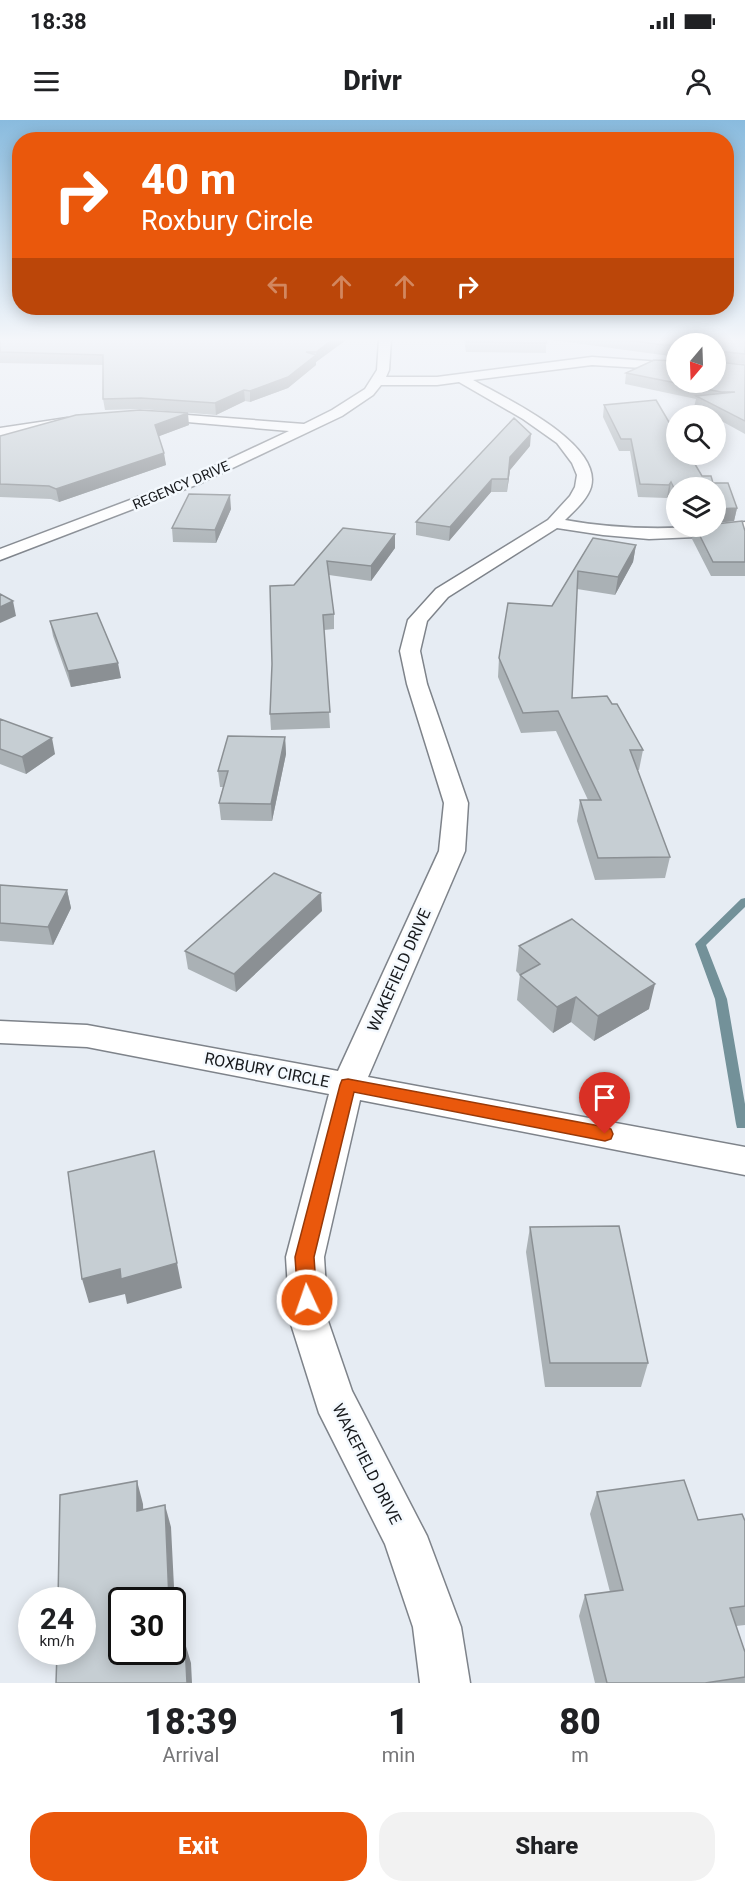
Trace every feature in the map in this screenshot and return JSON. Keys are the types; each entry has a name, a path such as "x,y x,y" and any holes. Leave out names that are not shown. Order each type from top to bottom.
{"street":[{"name":"REGENCY DRIVE","path":"0,555 196,480 335,413"},
{"name":"WAKEFIELD DRIVE","path":"445,1683 437,1627 405,1536 334,1399 309,1321 305,1257 348,1085 452,851 456,803 417,684 410,651 418,620 442,593 554,523 577,498 583,487 584,475 572,450 549,429 521,413"},
{"path":"142,415 307,428"},
{"path":"0,432 78,420"},
{"path":"554,523 599,532 652,535 705,533 745,527"},
{"name":"ROXBURY CIRCLE","path":"0,1032 87,1036 745,1161"}],"building":[{"path":"188,413 155,425 164,453 56,489 49,486 0,484 0,436 76,415"},
{"path":"608,413 664,413 666,417 666,465 696,465 702,476 711,477 666,477 666,485 640,484 631,439 621,439"},
{"path":"729,413 745,413 745,421"},
{"path":"514,418 531,434 510,457 508,479 492,479 450,527 416,522"},
{"path":"726,483 728,483 737,508 726,509"},
{"path":"189,494 230,495 215,530 172,528"},
{"path":"742,521 745,531 745,562 713,562 700,537 726,537 726,523"},
{"path":"343,528 395,534 371,566 327,561 334,614 323,615 330,712 270,714 272,664 270,586 294,585"},
{"path":"593,538 636,545 618,577 578,571 572,698 607,696 612,704 617,704 643,750 630,750 670,857 598,858 580,800 601,800 558,711 523,713 499,658 508,603 552,606"},
{"path":"0,594 13,601 0,607"},
{"path":"97,613 118,663 68,671 50,621"},
{"path":"0,719 52,738 22,757 0,749"},
{"path":"228,736 285,737 271,804 219,803 228,771 218,771"},
{"path":"274,873 321,893 234,974 185,951"},
{"path":"0,885 67,890 48,927 0,923"},
{"path":"572,919 655,984 598,1016 576,997 557,1007 520,975 540,964 519,946"},
{"path":"154,1151 177,1263 121,1279 120,1269 82,1279 68,1172"},
{"path":"619,1226 648,1363 550,1363 530,1227"},
{"path":"684,1480 698,1520 742,1514 745,1521 745,1606 730,1608 745,1652 745,1677 705,1683 607,1683 585,1595 623,1590 597,1492"},
{"path":"137,1481 137,1511 165,1505 168,1587 108,1587 108,1665 186,1665 186,1663 187,1683 56,1683 57,1665 96,1665 96,1587 58,1587 60,1495"}],"waterway":[{"path":"742,1124 721,999 700,944 745,901"}],"route":[{"path":"307,1300 305,1257 348,1085 605,1134"}]}
